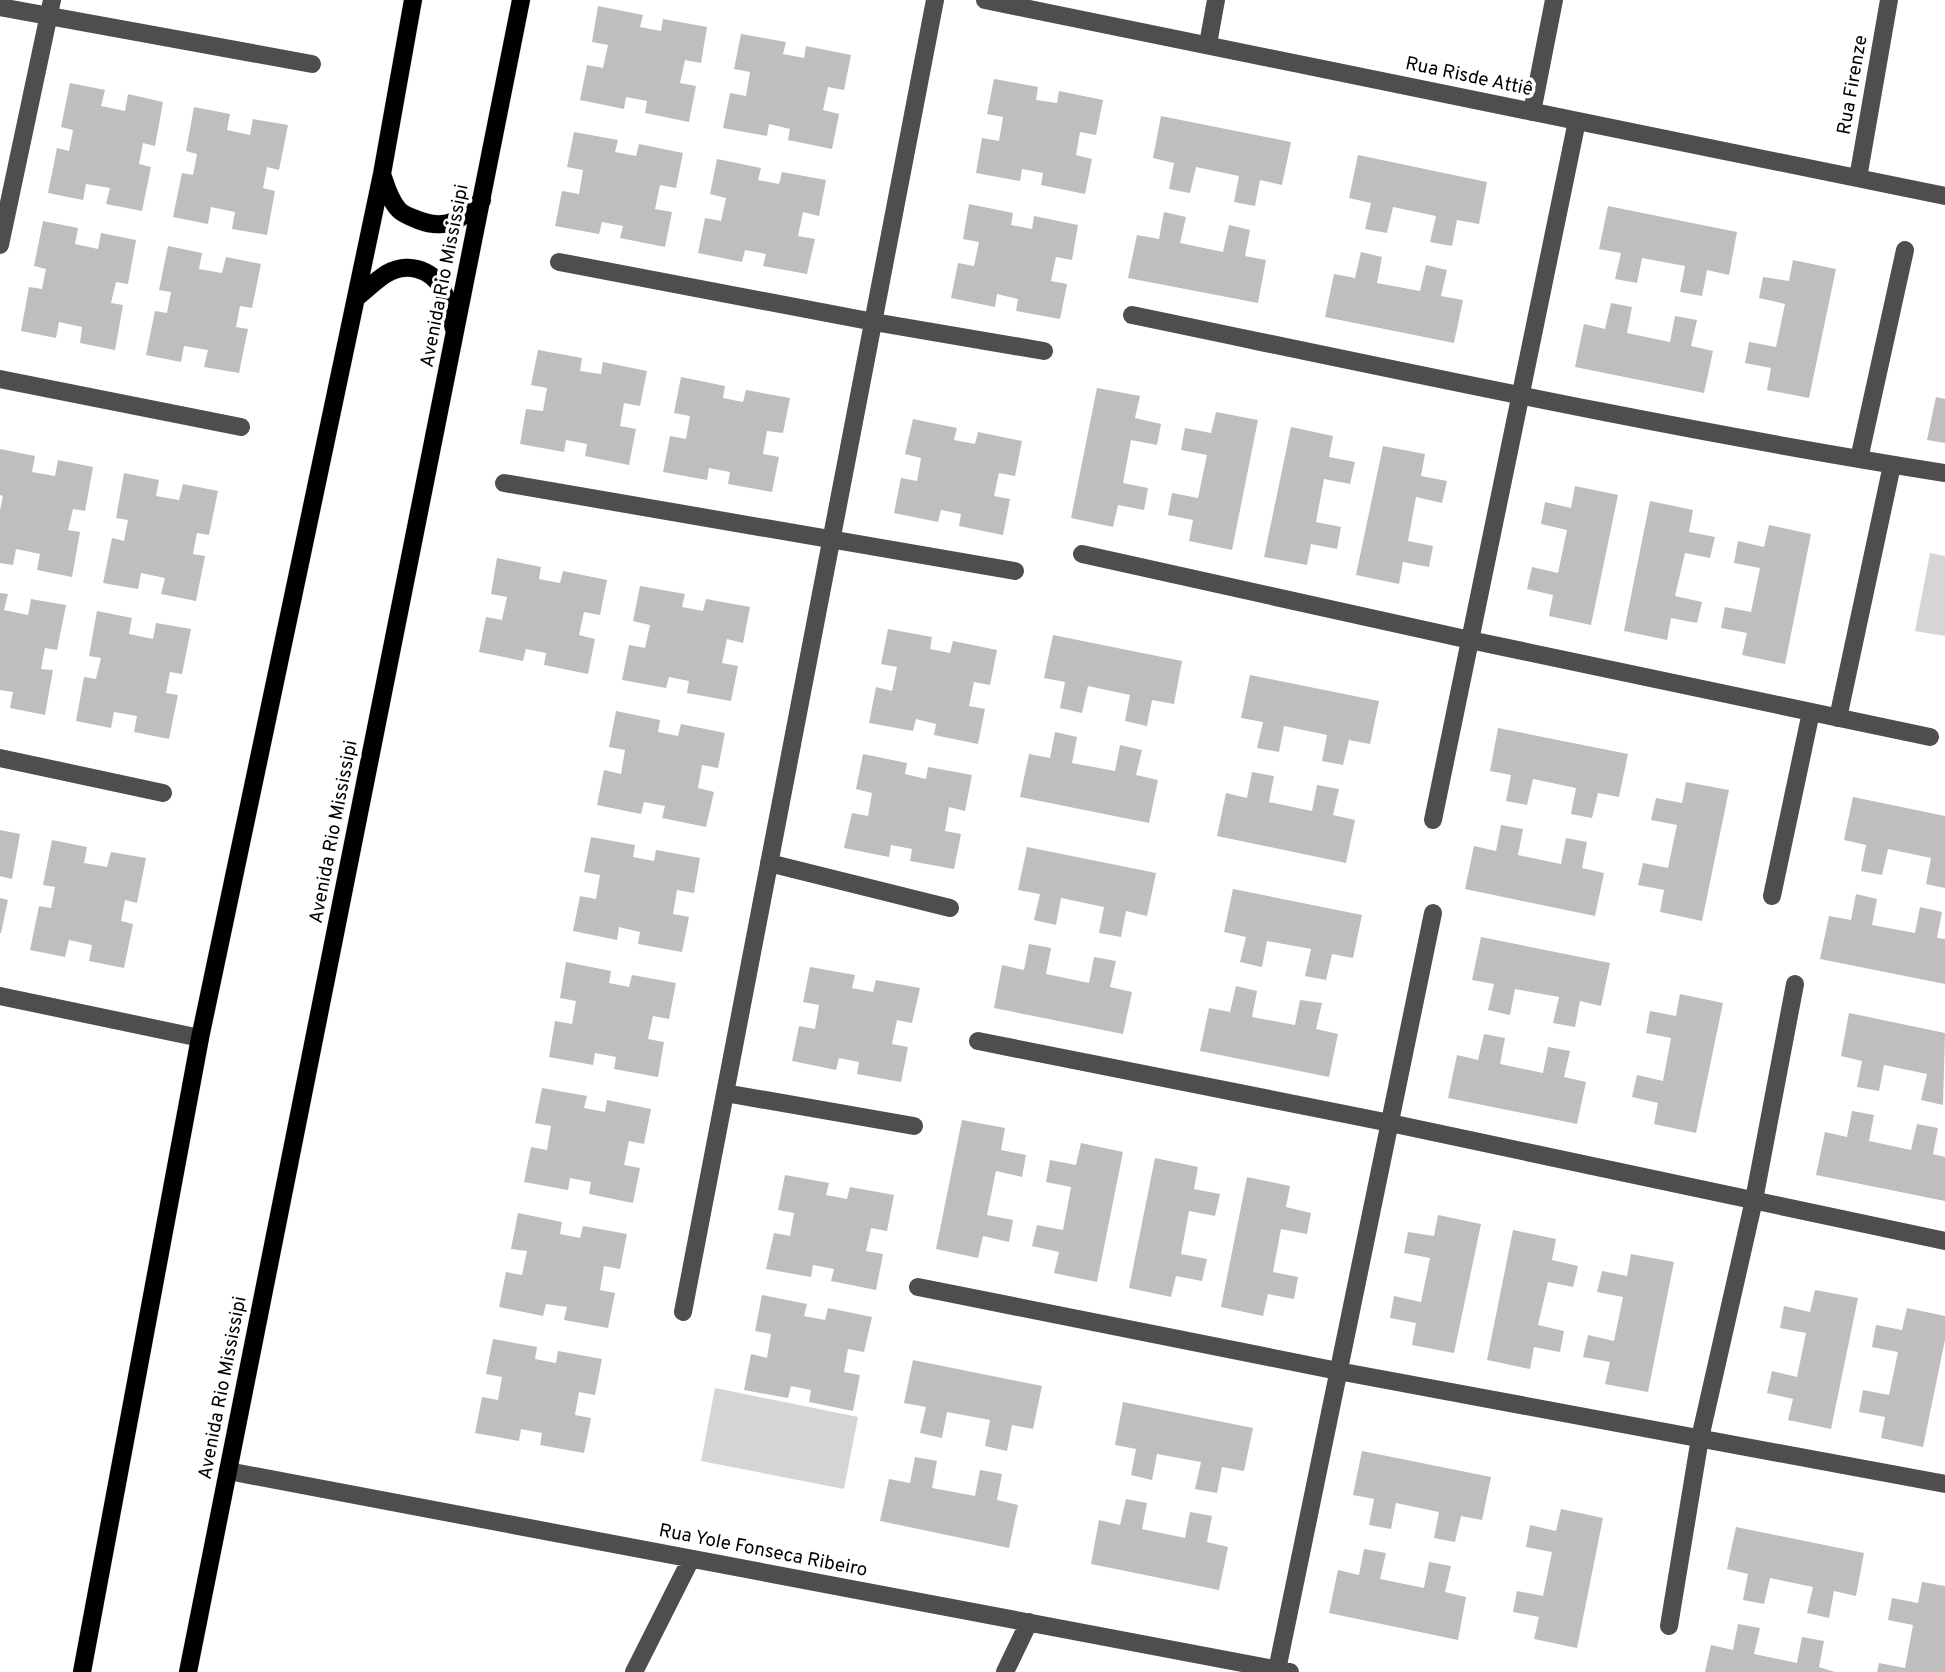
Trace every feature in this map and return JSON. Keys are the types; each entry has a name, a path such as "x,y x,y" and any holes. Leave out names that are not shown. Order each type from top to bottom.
{"main road":[{"path":"80,1669 200,1038 382,174 413,0"},
{"name":"Avenida Rio Mississipi","path":"188,1672 521,0"},
{"path":"382,174 398,209 434,226 458,219 482,200"},
{"path":"356,298 386,274 406,266 426,272 438,280 446,296 455,333"}],"street":[{"path":"683,1312 935,0"},
{"name":"Rua Risde Attiê","path":"985,0 1945,196"},
{"path":"1208,44 1216,0"},
{"path":"1532,112 1554,0"},
{"name":"Rua Firenze","path":"1858,178 1889,0"},
{"path":"0,6 51,8 312,64"},
{"path":"0,245 51,8"},
{"path":"1433,820 1577,121"},
{"path":"1859,459 1905,250"},
{"path":"559,262 873,322 1044,351"},
{"path":"1132,315 1521,395 1945,473"},
{"path":"0,379 242,427"},
{"path":"1838,718 1892,465"},
{"path":"504,482 1015,571"},
{"path":"1082,554 1470,640 1930,737"},
{"path":"1772,896 1811,712"},
{"path":"0,758 163,793"},
{"path":"769,863 950,908"},
{"path":"1283,1671 1338,1371 1433,913"},
{"path":"1669,1626 1700,1438 1755,1200 1795,984"},
{"path":"0,996 200,1038"},
{"path":"978,1041 1390,1123 1945,1241"},
{"path":"725,1093 914,1126"},
{"path":"918,1287 1338,1371 1945,1484"},
{"name":"Rua Yole Fonseca Ribeiro","path":"228,1471 1283,1671"},
{"path":"634,1672 691,1559"},
{"path":"1006,1672 1029,1622"}],"shaded area":[{"path":"1930,553 1945,556 1945,636 1915,631"},
{"path":"715,1388 858,1417 844,1489 701,1461"}],"building":[{"path":"598,6 643,15 640,27 661,31 663,19 707,27 701,63 685,60 680,83 696,86 689,122 645,113 647,101 626,97 624,109 580,100 587,65 603,68 608,45 592,42"},
{"path":"741,34 786,42 783,54 804,58 806,46 851,55 844,90 828,87 823,110 839,114 832,149 788,140 790,129 769,124 767,136 723,128 730,93 746,96 750,72 734,69"},
{"path":"994,79 1038,87 1036,100 1057,103 1059,91 1103,100 1096,135 1080,132 1076,155 1092,159 1085,194 1041,185 1043,173 1022,169 1020,181 976,173 982,138 999,141 1003,117 987,114"},
{"path":"70,83 105,90 101,106 125,111 128,94 163,102 155,146 143,143 139,164 151,167 142,211 106,204 110,188 86,184 83,200 48,193 57,148 69,151 73,130 61,127"},
{"path":"194,107 230,114 227,130 250,135 253,119 288,125 279,170 267,167 263,188 275,191 267,235 232,229 235,212 211,207 208,224 173,217 182,173 193,175 197,154 186,151"},
{"path":"1161,116 1291,142 1282,185 1260,180 1255,206 1234,202 1239,176 1196,167 1190,193 1169,189 1174,163 1153,158"},
{"path":"574,132 618,140 615,152 636,156 639,144 683,153 676,188 660,185 655,209 672,212 665,247 620,238 623,226 602,222 599,234 555,226 562,191 579,194 583,170 567,167"},
{"path":"1358,155 1487,182 1479,224 1457,220 1452,246 1430,242 1436,216 1393,207 1387,233 1365,229 1371,203 1349,198"},
{"path":"717,159 761,168 758,180 779,184 782,172 826,180 819,216 803,212 798,236 815,239 807,274 763,266 766,254 745,250 742,262 698,253 705,218 721,221 726,198 710,194"},
{"path":"969,204 1013,213 1011,225 1032,229 1034,216 1078,225 1072,260 1056,257 1051,281 1067,284 1060,319 1016,311 1018,299 997,294 995,307 951,298 958,263 974,266 979,242 963,239"},
{"path":"1608,206 1737,232 1729,275 1707,270 1702,296 1680,292 1685,266 1642,258 1637,283 1615,279 1621,253 1599,249"},
{"path":"1164,212 1186,217 1180,243 1223,252 1229,225 1250,230 1245,256 1266,260 1258,303 1128,278 1137,235 1159,239"},
{"path":"43,221 78,228 75,244 98,249 101,233 136,240 128,284 116,282 111,303 123,305 115,350 80,343 82,327 59,322 56,338 21,331 29,287 42,289 46,269 34,266"},
{"path":"168,246 202,253 199,269 222,273 226,257 261,264 252,308 240,306 236,327 248,329 239,373 204,367 208,350 184,346 181,362 146,355 155,311 167,313 171,292 159,290"},
{"path":"1361,252 1382,257 1377,283 1420,291 1426,265 1447,270 1441,296 1463,300 1454,343 1325,317 1334,274 1355,278"},
{"path":"1793,260 1836,269 1809,398 1767,390 1771,368 1745,363 1749,342 1776,347 1785,304 1759,298 1763,277 1789,281"},
{"path":"1611,303 1632,307 1627,333 1670,342 1675,316 1697,320 1691,346 1713,351 1704,393 1575,367 1584,324 1605,329"},
{"path":"538,350 582,358 580,371 601,374 603,362 647,371 640,406 624,403 620,426 636,429 629,465 585,456 587,444 566,440 564,452 520,444 526,409 543,411 547,388 531,385"},
{"path":"681,377 725,386 723,398 743,402 746,390 790,398 783,433 767,431 763,454 779,457 772,492 728,484 730,472 709,468 707,480 663,472 670,436 686,439 690,416 674,413"},
{"path":"1097,388 1140,396 1135,418 1161,424 1157,445 1131,440 1123,483 1148,488 1144,510 1118,505 1113,527 1071,518"},
{"path":"1936,397 1945,399 1945,443 1927,440"},
{"path":"1216,412 1258,420 1232,550 1189,541 1193,520 1168,515 1172,493 1198,498 1207,455 1181,450 1185,428 1211,433"},
{"path":"913,419 957,428 954,440 975,444 978,432 1022,441 1015,476 999,473 994,496 1010,499 1003,535 959,526 961,514 941,510 938,522 894,513 901,478 917,481 921,458 905,454"},
{"path":"1291,427 1333,436 1329,457 1355,462 1350,484 1324,479 1316,522 1341,527 1337,549 1311,544 1307,565 1264,557"},
{"path":"1383,446 1425,454 1421,476 1447,481 1442,503 1416,497 1408,541 1433,546 1429,567 1403,562 1399,584 1356,575"},
{"path":"0,449 35,456 32,472 55,476 58,460 93,467 85,511 73,509 68,530 80,532 72,577 37,570 40,554 16,549 13,565 0,563 0,510 3,496 0,495"},
{"path":"124,473 159,480 156,496 179,500 183,484 218,491 209,535 197,533 193,554 205,556 196,601 161,594 165,578 141,573 138,589 103,583 112,538 124,541 128,520 116,518"},
{"path":"1575,486 1618,495 1591,625 1549,616 1553,595 1527,589 1532,567 1558,573 1567,530 1541,524 1545,502 1571,508"},
{"path":"1650,501 1693,510 1689,532 1715,537 1710,558 1685,553 1675,596 1702,602 1697,623 1671,618 1667,640 1624,631"},
{"path":"1769,525 1811,534 1785,664 1742,655 1747,633 1721,628 1725,607 1751,612 1760,568 1734,563 1738,541 1764,547"},
{"path":"497,558 541,567 539,579 560,583 563,571 607,580 600,615 584,612 579,635 595,639 588,674 544,665 546,653 526,649 523,661 479,652 486,617 502,620 507,597 491,594"},
{"path":"640,586 685,594 682,607 703,611 706,599 750,607 743,643 727,639 722,663 738,666 731,701 687,693 689,681 669,677 666,688 622,680 629,645 645,648 650,625 633,621"},
{"path":"0,593 8,594 4,610 28,615 31,599 66,605 57,650 45,648 41,669 53,670 45,715 10,708 13,692 0,690"},
{"path":"97,611 132,618 129,634 153,639 156,623 191,629 182,674 170,672 166,693 178,695 169,739 134,732 137,716 114,712 111,728 76,721 84,677 96,679 101,658 89,656"},
{"path":"888,629 932,637 930,649 950,653 953,641 997,650 990,685 974,682 969,706 985,709 978,744 934,735 936,724 916,719 913,731 869,723 876,687 892,691 897,667 881,664"},
{"path":"1053,635 1182,661 1174,704 1152,700 1147,726 1125,721 1130,695 1088,686 1082,713 1060,708 1065,682 1044,678"},
{"path":"1250,675 1379,701 1370,744 1349,740 1343,765 1322,761 1327,735 1284,726 1279,752 1257,748 1263,722 1241,718"},
{"path":"616,711 660,720 658,732 678,736 681,724 725,733 718,768 702,765 698,788 714,792 706,827 662,818 665,806 644,802 641,814 597,805 604,770 621,774 625,750 609,747"},
{"path":"1498,728 1628,754 1619,797 1598,793 1592,818 1571,814 1576,788 1533,779 1527,805 1506,801 1511,775 1490,771"},
{"path":"1055,732 1077,737 1072,763 1115,771 1120,745 1142,750 1136,775 1158,780 1149,823 1020,797 1029,754 1050,758"},
{"path":"863,754 907,763 905,774 926,779 928,767 972,775 965,811 949,807 945,831 961,834 954,869 910,861 912,849 891,845 889,857 844,848 852,813 868,816 872,793 856,789"},
{"path":"1252,772 1274,776 1269,802 1312,811 1317,785 1339,789 1333,815 1355,820 1346,863 1217,836 1226,793 1247,798"},
{"path":"1686,782 1729,790 1702,921 1660,912 1664,890 1638,885 1643,863 1668,868 1677,825 1651,820 1656,798 1682,803"},
{"path":"1853,797 1945,816 1945,888 1926,884 1931,858 1888,849 1882,875 1861,871 1866,845 1844,840"},
{"path":"1501,825 1523,829 1518,855 1561,864 1566,838 1587,842 1582,868 1604,873 1595,916 1465,889 1474,846 1496,851"},
{"path":"0,830 20,834 12,879 0,876"},
{"path":"591,837 635,845 633,857 654,861 656,850 700,858 694,893 677,890 673,914 689,917 682,952 638,944 640,932 619,927 617,940 573,931 580,896 596,899 600,875 584,872"},
{"path":"52,840 87,847 84,863 107,867 111,852 146,858 137,903 125,900 121,921 133,924 124,968 89,961 92,945 69,940 65,957 30,950 39,906 51,908 55,887 43,885"},
{"path":"1027,847 1156,873 1147,916 1126,911 1121,937 1099,933 1104,907 1061,898 1056,925 1034,920 1040,894 1018,890"},
{"path":"1233,889 1362,915 1353,958 1332,954 1326,980 1305,976 1311,949 1267,941 1262,967 1240,962 1246,937 1224,932"},
{"path":"1856,894 1877,899 1872,925 1915,933 1920,907 1942,912 1937,938 1945,939 1945,984 1820,959 1829,916 1851,920"},
{"path":"0,898 8,900 1,933 0,933"},
{"path":"1481,937 1610,963 1601,1006 1580,1001 1575,1027 1553,1023 1559,997 1515,989 1510,1015 1488,1010 1494,984 1472,980"},
{"path":"1029,944 1051,948 1046,974 1089,983 1094,957 1116,961 1110,987 1132,992 1123,1034 994,1008 1002,965 1024,970"},
{"path":"566,962 611,971 609,983 629,987 632,975 676,983 669,1019 653,1016 648,1039 664,1042 658,1077 614,1069 616,1057 595,1053 593,1065 549,1057 555,1021 572,1024 576,1001 560,998"},
{"path":"810,967 855,975 852,988 873,992 876,980 920,988 912,1023 897,1020 892,1044 908,1047 901,1082 857,1074 859,1062 839,1058 836,1070 792,1061 799,1026 815,1029 819,1005 803,1002"},
{"path":"1236,986 1257,991 1252,1017 1295,1025 1300,1000 1322,1003 1316,1029 1338,1034 1329,1077 1200,1051 1209,1008 1230,1012"},
{"path":"1680,994 1723,1003 1696,1133 1654,1124 1658,1103 1632,1097 1637,1075 1663,1081 1671,1038 1646,1033 1650,1011 1676,1016"},
{"path":"1849,1013 1945,1033 1943,1105 1921,1100 1927,1074 1884,1065 1879,1091 1857,1087 1862,1061 1841,1056"},
{"path":"1484,1034 1505,1038 1500,1064 1543,1073 1548,1047 1570,1051 1564,1077 1586,1082 1577,1124 1448,1098 1457,1055 1478,1060"},
{"path":"542,1088 587,1096 584,1108 605,1112 607,1100 651,1109 644,1144 629,1141 624,1165 640,1168 633,1203 589,1194 591,1182 570,1178 568,1190 524,1182 531,1147 547,1150 551,1126 535,1123"},
{"path":"1852,1111 1874,1115 1869,1141 1911,1150 1917,1124 1938,1128 1933,1154 1945,1157 1945,1201 1816,1175 1825,1132 1847,1137"},
{"path":"962,1120 1005,1128 1001,1150 1026,1155 1022,1177 996,1171 987,1215 1013,1220 1009,1242 983,1236 978,1258 936,1249"},
{"path":"1081,1143 1123,1152 1097,1282 1054,1273 1059,1252 1032,1246 1037,1225 1063,1230 1071,1187 1046,1182 1050,1160 1076,1165"},
{"path":"1155,1158 1198,1167 1194,1189 1220,1194 1215,1216 1189,1211 1181,1254 1207,1259 1202,1281 1176,1276 1171,1297 1129,1288"},
{"path":"785,1175 829,1183 826,1195 847,1199 850,1187 894,1195 887,1231 871,1228 866,1251 883,1254 876,1290 831,1281 834,1269 813,1265 811,1277 766,1269 774,1233 790,1236 794,1213 778,1210"},
{"path":"1247,1177 1290,1186 1286,1207 1311,1213 1307,1234 1281,1229 1273,1272 1298,1277 1294,1299 1268,1294 1263,1316 1221,1307"},
{"path":"518,1213 562,1222 560,1234 580,1238 583,1226 627,1234 620,1269 604,1266 600,1290 615,1293 608,1328 564,1320 567,1307 546,1304 543,1316 499,1307 506,1272 522,1275 527,1251 511,1249"},
{"path":"1438,1215 1481,1224 1454,1353 1412,1345 1416,1323 1390,1318 1394,1296 1421,1302 1430,1258 1404,1253 1408,1232 1434,1236"},
{"path":"1513,1230 1556,1239 1552,1260 1578,1266 1573,1287 1548,1282 1538,1325 1564,1331 1560,1352 1534,1347 1530,1369 1487,1360"},
{"path":"1631,1254 1674,1262 1648,1392 1605,1384 1610,1362 1583,1357 1588,1335 1614,1341 1623,1297 1597,1292 1602,1271 1627,1276"},
{"path":"1815,1290 1858,1298 1831,1429 1788,1420 1793,1399 1767,1393 1772,1371 1797,1377 1806,1333 1780,1328 1784,1306 1810,1312"},
{"path":"762,1295 807,1304 804,1316 825,1320 828,1308 872,1317 864,1352 848,1349 844,1372 860,1375 853,1411 809,1402 811,1390 791,1386 788,1398 744,1390 751,1354 767,1358 771,1334 755,1331"},
{"path":"1907,1308 1945,1316 1945,1340 1923,1447 1881,1438 1885,1417 1859,1412 1863,1390 1889,1395 1898,1352 1872,1347 1876,1325 1902,1330"},
{"path":"493,1339 537,1347 535,1359 556,1363 558,1351 602,1359 595,1395 579,1392 575,1415 591,1418 584,1453 540,1445 542,1433 521,1429 519,1441 475,1433 482,1397 498,1400 502,1377 486,1374"},
{"path":"913,1360 1042,1386 1033,1429 1012,1425 1007,1451 985,1446 990,1420 947,1412 942,1438 920,1433 926,1407 904,1403"},
{"path":"1123,1402 1253,1428 1244,1471 1222,1467 1217,1493 1195,1489 1201,1462 1157,1454 1152,1480 1131,1475 1136,1449 1115,1445"},
{"path":"1362,1451 1491,1477 1482,1520 1461,1516 1455,1542 1434,1538 1439,1512 1396,1503 1391,1529 1369,1525 1374,1499 1353,1495"},
{"path":"915,1457 937,1461 932,1488 975,1496 980,1470 1002,1474 997,1500 1018,1505 1009,1548 880,1521 889,1479 910,1483"},
{"path":"1126,1499 1147,1503 1142,1529 1185,1538 1190,1512 1212,1516 1207,1542 1228,1547 1219,1590 1091,1564 1099,1520 1120,1525"},
{"path":"1561,1509 1603,1518 1577,1648 1534,1639 1539,1617 1513,1612 1517,1591 1543,1596 1552,1552 1526,1547 1530,1525 1556,1531"},
{"path":"1736,1527 1864,1553 1856,1596 1834,1591 1829,1618 1807,1613 1813,1587 1770,1578 1764,1604 1743,1600 1748,1574 1727,1569"},
{"path":"1364,1549 1386,1553 1380,1579 1424,1588 1429,1562 1451,1566 1445,1592 1466,1597 1458,1640 1329,1613 1338,1570 1359,1575"},
{"path":"1922,1582 1945,1586 1945,1672 1877,1672 1879,1663 1905,1668 1913,1625 1888,1620 1892,1598 1918,1603"},
{"path":"1738,1624 1760,1628 1754,1654 1797,1663 1802,1637 1824,1641 1819,1667 1835,1672 1705,1672 1711,1645 1733,1650"}]}
